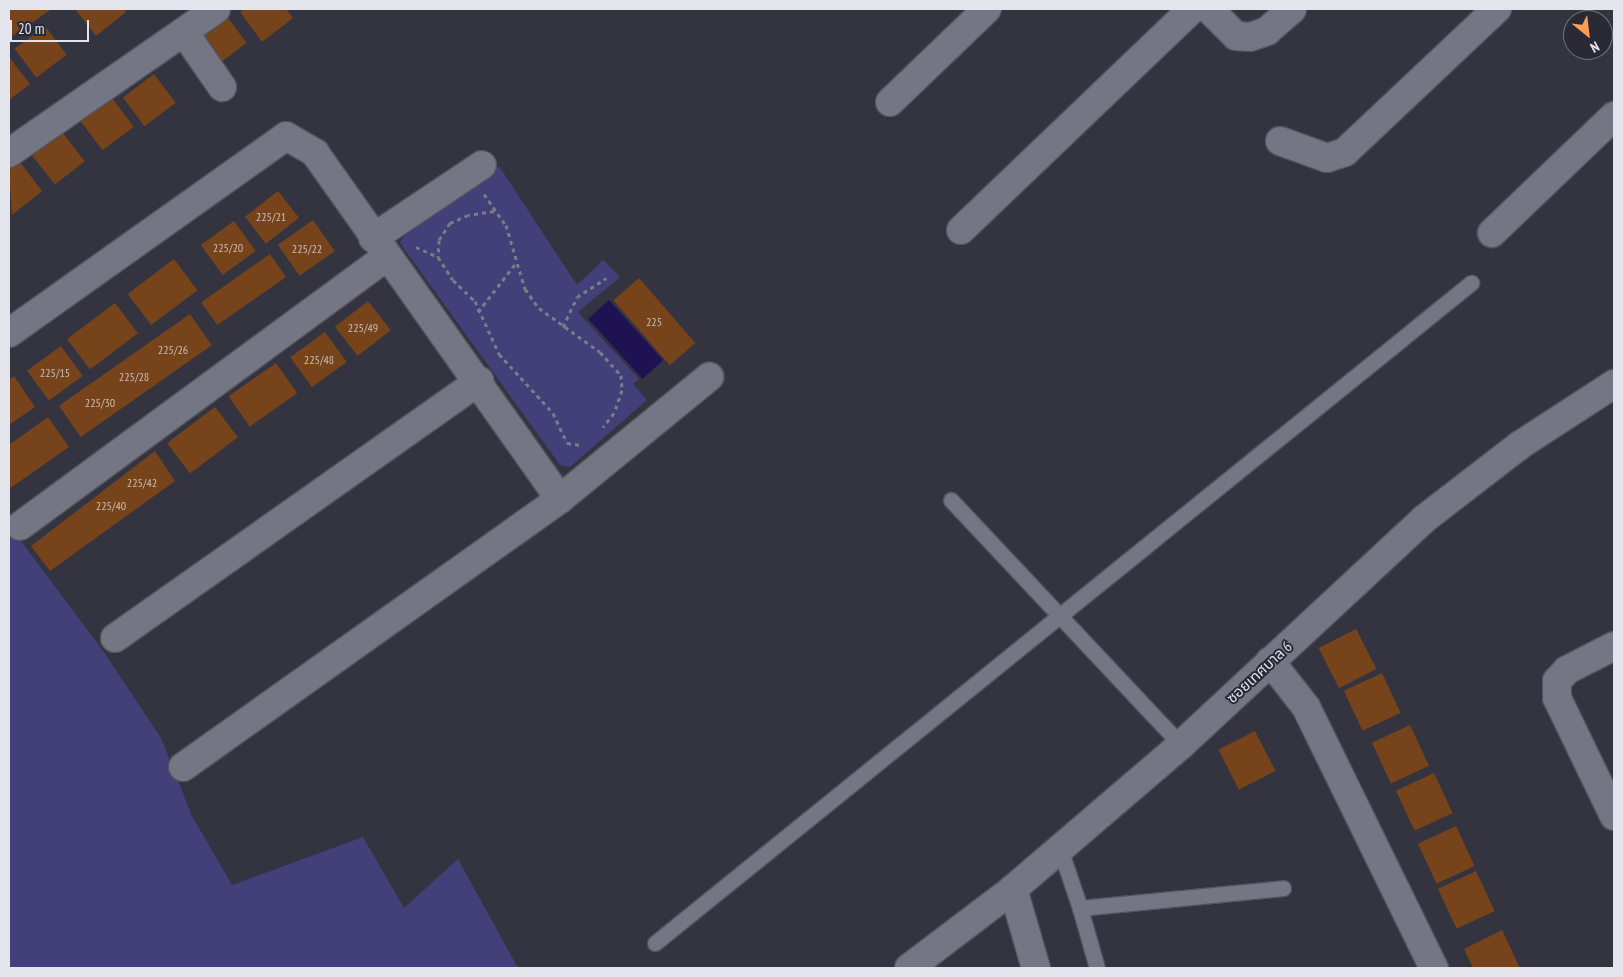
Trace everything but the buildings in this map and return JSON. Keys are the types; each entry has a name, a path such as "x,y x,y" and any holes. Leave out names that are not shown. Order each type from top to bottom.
{"street":[{"path":"9,153 216,9"},
{"path":"890,102 987,9"},
{"path":"961,230 1192,9"},
{"path":"1209,9 1236,36 1250,37 1267,31 1292,9"},
{"path":"1280,141 1327,158 1345,152 1497,9"},
{"path":"184,32 222,87"},
{"path":"1492,233 1614,116"},
{"path":"9,333 286,136 314,153 380,247 479,381 560,499"},
{"path":"20,526 380,247 477,168"},
{"path":"183,767 560,499 709,377"},
{"path":"115,638 479,381"},
{"name":"ซอยเทศบาล 6","path":"909,968 1013,889 1181,745 1424,519 1520,445 1614,384"},
{"path":"1614,646 1568,670 1557,681 1557,698 1614,816"},
{"path":"1270,662 1306,707 1434,968"},
{"path":"1013,889 1036,968"}],"lane":[{"path":"655,943 1471,283"},
{"path":"951,500 1181,745"},
{"path":"1060,849 1080,908 1097,968"},
{"path":"1080,908 1283,888"}],"path":[{"path":"477,168 494,211 506,225 516,263 535,302 563,327 600,352 621,375 622,390 614,413 600,431"},
{"path":"494,211 468,215 450,223 439,240 438,257 453,280 475,301 478,312 500,354 553,413 567,443 580,446 587,441"},
{"path":"478,312 516,263"},
{"path":"563,327 577,297 606,278"}],"shaded area":[{"path":"499,166 577,285 603,260 620,277 578,312 639,379 633,384 647,400 570,467 560,465 400,243 408,229"},
{"path":"609,300 663,360 642,379 588,319"},
{"path":"9,525 106,655 161,738 192,816 232,885 363,837 404,908 458,859 518,968 9,968"}]}
